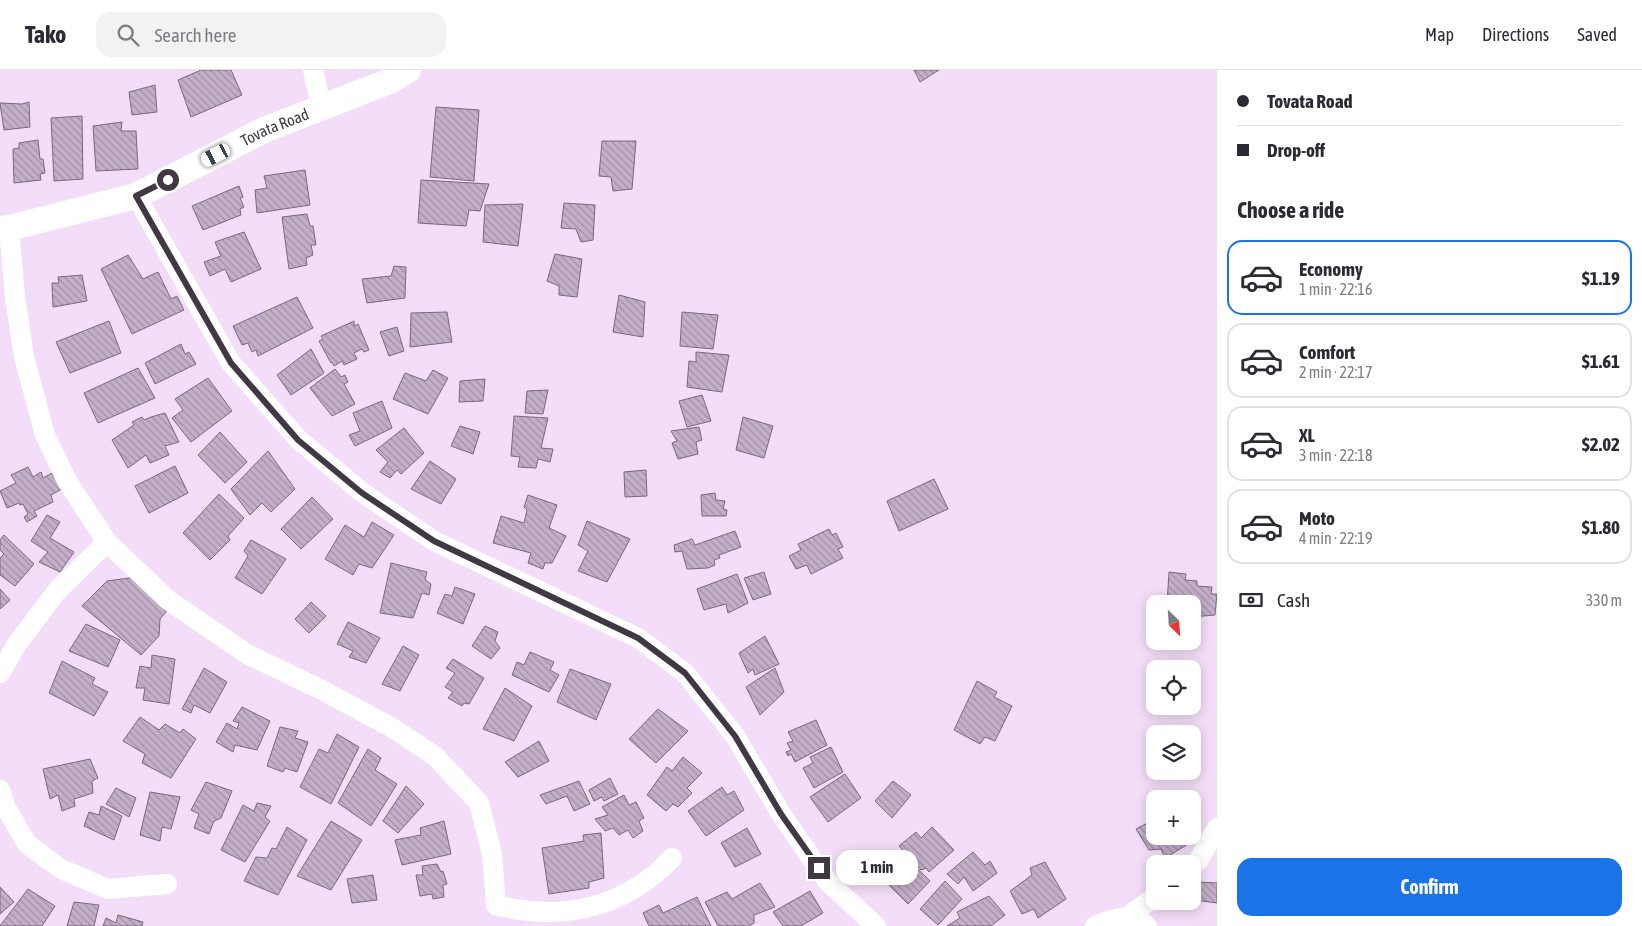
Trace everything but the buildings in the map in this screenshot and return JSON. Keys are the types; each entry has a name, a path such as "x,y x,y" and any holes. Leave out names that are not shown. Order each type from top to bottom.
{"street":[{"path":"313,70 323,107"},
{"name":"Tovata Road","path":"5,228 136,196 264,130 390,81 408,70"},
{"path":"136,196 231,363 298,440 362,493 434,541 638,638 685,673 735,736 781,814 828,882 871,924"},
{"path":"5,228 24,357 45,435 67,481 107,542 168,600 247,654 320,689 391,727 435,756 480,803 492,854 496,905 530,912 564,912 580,909 630,893 659,872 672,858"},
{"path":"0,674 17,644 57,591 107,542"},
{"path":"0,790 6,808 27,844 61,870 108,889 167,884"},
{"path":"1201,856 1217,828"},
{"path":"1128,917 1146,904"},
{"path":"1095,926 1113,919 1128,917 1138,919 1147,926"}],"route":[{"path":"168,180 136,196 231,363 298,440 362,493 434,541 638,638 685,673 735,736 781,814 819,868"}]}
